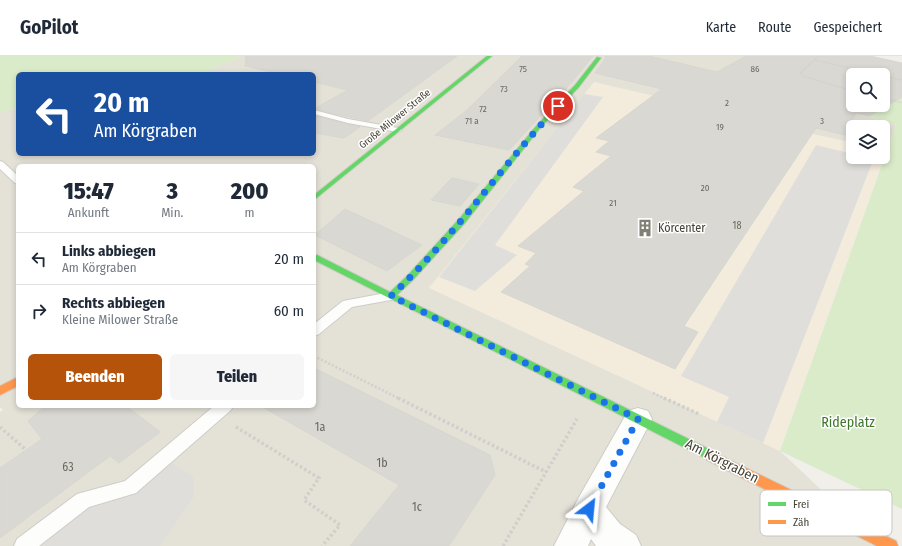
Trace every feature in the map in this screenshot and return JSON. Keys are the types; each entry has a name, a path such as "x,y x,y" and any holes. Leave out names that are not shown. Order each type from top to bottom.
{"street":[{"name":"Große Milower Straße","path":"316,196 490,56"},
{"path":"391,296 410,278 462,221 539,126 577,86 600,58"},
{"name":"Am Körgraben","path":"316,258 779,490"},
{"path":"0,391 16,382"},
{"path":"571,546 589,509 638,419"},
{"path":"589,509 608,535 624,546"},
{"name":"Am Körgraben","path":"871,536 891,546"}],"lane":[{"path":"316,113 348,121 398,130"},
{"path":"0,164 16,179"},
{"path":"316,329 348,304 391,296"},
{"path":"24,546 84,500 130,487 220,410"}],"path":[{"path":"819,56 801,72 803,76 846,89"},
{"path":"814,60 849,68"},
{"path":"890,77 902,80"},
{"path":"890,100 902,103"},
{"path":"316,357 546,472"},
{"path":"503,546 591,396"},
{"path":"220,410 320,478 304,500 340,525 322,546"},
{"path":"0,427 26,450"}],"shaded area":[{"path":"241,56 816,56 768,89 878,120 846,120 846,141 656,99 429,287 780,451 821,490 760,490 760,536 870,536 881,546 0,546 0,412 3,410 0,407 0,112 16,108 16,156 316,156 316,72 205,72"},
{"path":"594,82 659,97 657,99 846,141 846,164 882,164 780,451 429,288"},
{"path":"584,94 603,97 495,245 517,255 475,291 439,277"},
{"path":"890,123 896,125 890,142"},
{"path":"816,145 846,152 846,164 872,164 763,443 717,422 729,397 681,376"},
{"path":"164,458 193,477 194,496 160,546 24,546 84,500 130,487"}],"green space":[{"path":"0,56 241,56 205,72 16,72 16,108 0,112"},
{"name":"Rideplatz","path":"902,66 902,509 892,504 892,490 862,490 780,451 882,164 890,164 890,142 896,125 890,123 890,120 878,120 850,112 890,112 890,68"},
{"name":"Rideplatz","path":"846,76 846,111 768,89"}],"building":[{"path":"246,56 457,56 368,121 316,109 316,108 348,90 316,82 316,72 270,72 245,66"},
{"path":"522,56 593,56 572,82 509,150 435,135 466,111"},
{"name":"Körcenter","path":"605,56 649,56 717,72 746,56 870,56 902,63 902,97 890,104 890,68 846,68 846,112 876,112 869,116 856,113 852,120 846,120 845,135 816,128 684,326 698,332 675,369 501,292 530,266 525,264 536,253 518,246 584,191 573,187 611,156 596,152 609,141 596,138 662,89 595,73 605,59"},
{"path":"316,116 360,127 344,138 316,133"},
{"path":"452,178 479,184 460,206 431,200"},
{"path":"345,209 422,245 387,271 316,236"},
{"path":"316,369 490,455 495,475 449,546 350,546 399,485 264,408 316,408"},
{"path":"43,408 129,408 160,432 119,463 110,456 0,538 0,468 42,439 28,421"}],"traffic: fast":[{"path":"316,196 490,56"},
{"path":"391,296 410,278 462,221 539,126 577,86 599,58"},
{"path":"316,258 711,456"}],"traffic: slow":[{"path":"0,391 16,382"},
{"path":"711,456 779,490"},
{"path":"871,536 891,546"}],"place":[{"name":"Körcenter","path":"645,228"}],"route":[{"path":"558,106 539,126 462,221 410,278 391,296 638,419 589,509"}]}
